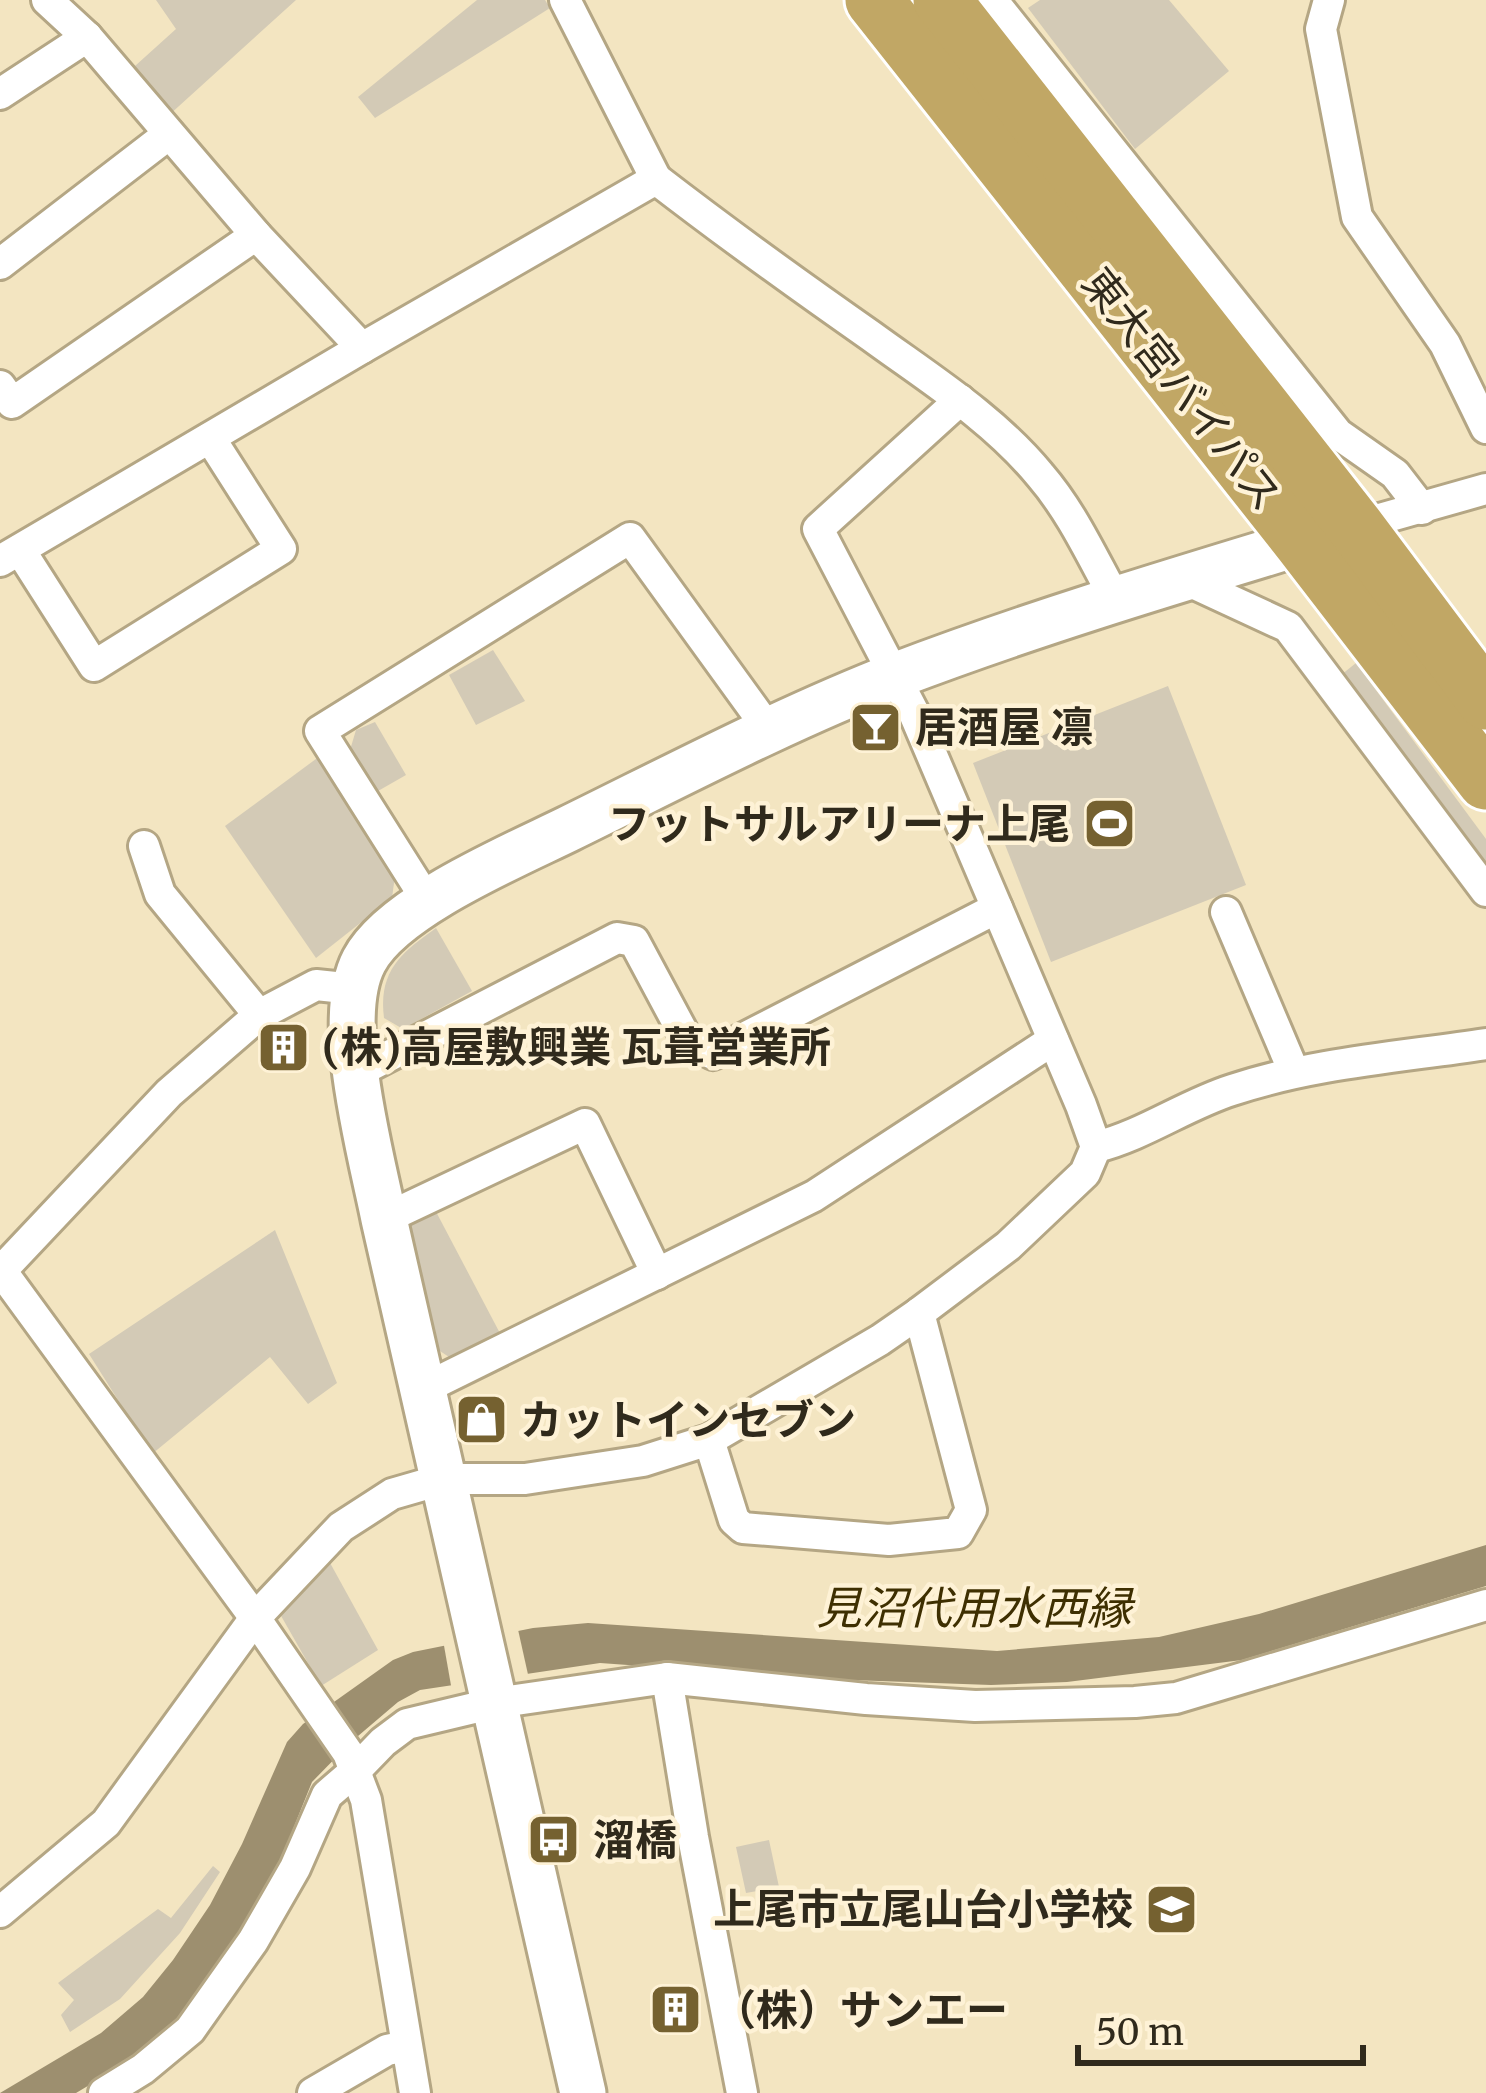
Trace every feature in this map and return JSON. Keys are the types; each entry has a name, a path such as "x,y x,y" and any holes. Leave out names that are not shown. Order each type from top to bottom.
{"highway":[{"name":"東大宮バイパス","path":"874,0 1328,534 1486,701"},
{"name":"東大宮バイパス","path":"942,0 1328,534 1486,781"}],"street":[{"path":"47,0 87,37 256,235 362,348"},
{"path":"565,0 656,179 1004,436 1068,511 1116,600"},
{"path":"992,0 1338,434 1395,474 1422,509"},
{"path":"1329,0 1322,29 1357,217 1445,344 1486,428"},
{"path":"0,94 87,37"},
{"path":"0,264 169,134"},
{"path":"210,438 281,549 94,666 10,555 362,348 656,179"},
{"path":"0,386 12,403 256,235"},
{"path":"0,1912 106,1823 255,1618 341,1527 392,1494 444,1479 525,1479 643,1461 709,1440 919,1313 1008,1246 1085,1173 1096,1148 1081,1105 914,713 818,529 960,400"},
{"path":"583,2093 384,1220 351,1026 354,989 365,958 397,923 478,873 769,730 893,677 1021,630 1486,489"},
{"path":"428,902 320,731 630,538 769,730"},
{"path":"1184,579 1288,627 1486,891"},
{"path":"144,847 160,894 259,1015"},
{"path":"356,1073 617,938 634,941 687,1040 712,1054 997,908"},
{"path":"1226,912 1294,1072"},
{"path":"354,989 316,985 259,1015 169,1093 0,1271 255,1618 352,1762 366,1800 415,2093"},
{"path":"423,1389 814,1196 1053,1040"},
{"path":"1096,1148 1228,1091 1294,1072 1486,1044"},
{"path":"384,1220 584,1124 657,1274"},
{"path":"709,1440 734,1520 743,1528 890,1540 958,1533 971,1510 919,1313"},
{"path":"104,2093 143,2069 190,2030 264,1923 327,1795 352,1762 407,1724 493,1695 667,1678 866,1700 975,1706 1176,1698 1486,1605"},
{"path":"667,1678 742,2093"},
{"path":"313,2093 387,2050 406,2046"}],"shaded area":[{"path":"156,0 296,0 168,116 135,66 176,29"},
{"path":"477,0 545,0 550,8 375,118 358,97"},
{"path":"1040,0 1169,0 1229,71 1135,149 1028,8"},
{"path":"493,650 525,701 476,725 449,675"},
{"path":"1356,663 1486,839 1486,871 1341,675"},
{"name":"フットサルアリーナ上尾","path":"1168,686 1246,885 1051,962 973,763"},
{"path":"375,722 406,775 378,791 350,750 356,730"},
{"path":"320,756 396,868 392,898 316,958 225,826"},
{"path":"436,928 472,991 403,1029 384,1018 389,975 412,946"},
{"path":"433,1206 503,1339 455,1361 437,1349 405,1219"},
{"path":"275,1230 337,1383 308,1404 270,1357 152,1454 89,1354"},
{"path":"1486,1545 1486,1586 1242,1660 1067,1682 991,1685 600,1663 420,1690 398,1702 351,1742 312,1782 255,1913 173,2027 133,2059 76,2093 0,2093 101,2033 143,1997 210,1905 287,1742 303,1724 393,1660 413,1652 533,1628 588,1623 997,1651 1159,1637 1259,1614"},
{"path":"329,1561 378,1650 321,1686 280,1614"},
{"path":"769,1840 779,1887 746,1893 736,1847"},
{"path":"213,1866 220,1872 180,1933 120,1999 70,2032 61,2015 74,2000 58,1983 158,1909 171,1918"}],"pier":[{"path":"517,1625 529,1679 452,1691 443,1640"}],"place":[{"name":"居酒屋 凛","path":"876,727"},
{"name":"フットサルアリーナ上尾","path":"1109,824"},
{"name":"(株)高屋敷興業 瓦葺営業所","path":"283,1047"},
{"name":"カットインセブン","path":"481,1420"},
{"name":"溜橋","path":"554,1840"},
{"name":"上尾市立尾山台小学校","path":"1172,1909"},
{"name":"（株）サンエー","path":"675,2010"}],"water label":[{"name":"見沼代用水西縁","path":"974,1608"}]}
